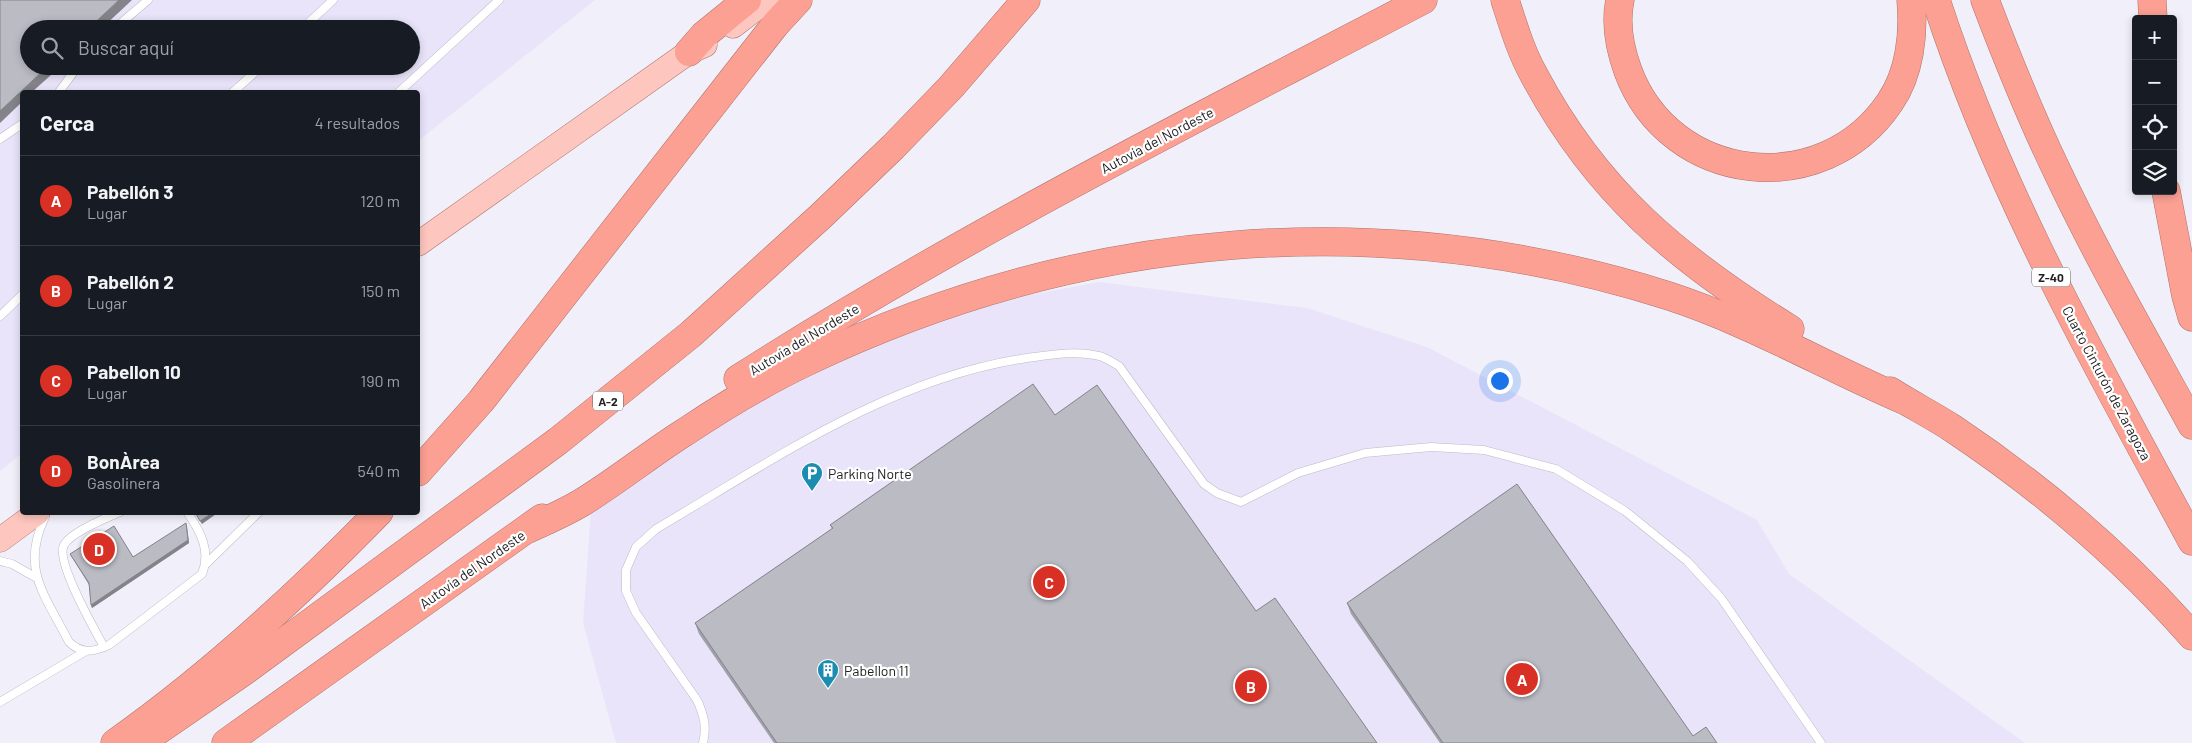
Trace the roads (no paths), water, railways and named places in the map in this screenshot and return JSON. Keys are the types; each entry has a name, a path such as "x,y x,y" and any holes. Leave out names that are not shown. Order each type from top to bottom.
{"highway":[{"path":"689,52 704,35 747,0"},
{"path":"420,470 481,401 775,26 798,0"},
{"name":"A-2","path":"140,743 243,672 558,442 690,334 821,216 893,147 951,88 1026,0"},
{"name":"Autovía del Nordeste","path":"226,743 528,529 577,489 694,407 849,311 1046,198 1423,0"},
{"path":"1505,0 1533,73 1559,119 1593,169 1628,207 1671,247 1764,313 1950,426 2008,466 2066,511 2153,592 2192,636"},
{"path":"1620,0 1618,27 1623,58 1632,84 1657,120 1696,151 1723,163 1758,168 1790,166 1821,158 1845,147 1870,128 1891,101 1902,77 1911,46 1913,24 1911,0"},
{"name":"Cuarto Cinturón de Zaragoza","path":"1936,0 1975,109 2019,213 2076,326 2192,541"},
{"path":"1985,0 2015,78 2057,171 2107,270 2192,425"},
{"path":"2152,0 2152,15"},
{"path":"2167,195 2186,296 2192,317"},
{"path":"528,529 580,504 684,432 754,389 827,352 913,315 1050,273 1146,254 1254,243 1362,241 1465,251 1570,269 1668,296 1732,318 1782,341 1846,375 1906,401"},
{"path":"115,743 251,634 300,591 376,515"}],"main road":[{"path":"420,243 689,52 709,43 767,0"},
{"path":"2,536 34,515"}],"lane":[{"path":"125,20 148,0"},
{"path":"312,20 333,0"},
{"path":"420,73 499,0"},
{"path":"60,90 71,75"},
{"path":"235,90 252,75"},
{"path":"401,90 417,75"},
{"path":"0,139 20,125"},
{"path":"0,316 20,297"},
{"path":"703,743 705,734 704,717 697,700 636,613 626,591 626,570 636,547 656,529 834,424 891,398 947,377 995,363 1076,353 1100,356 1119,366 1204,484 1217,494 1241,502 1298,473 1365,453 1431,447 1484,450 1556,469 1625,511 1687,561 1721,598 1821,743"},
{"path":"46,515 34,547 35,577 69,642 75,647 86,651 98,651 197,579 206,564 256,515"},
{"path":"104,647 66,572 62,551 64,544 74,536 114,515"},
{"path":"189,515 203,539 206,564"},
{"path":"0,561 12,564 35,577"},
{"path":"0,702 86,651"}],"place":[{"name":"Parking Norte","path":"812,492"},
{"name":"BonÀrea","path":"99,549"},
{"name":"Pabellon 10","path":"1049,582"},
{"name":"Pabellón 3","path":"1522,679"},
{"name":"Pabellón 2","path":"1251,686"},
{"name":"Pabellon 11","path":"828,689"}]}
